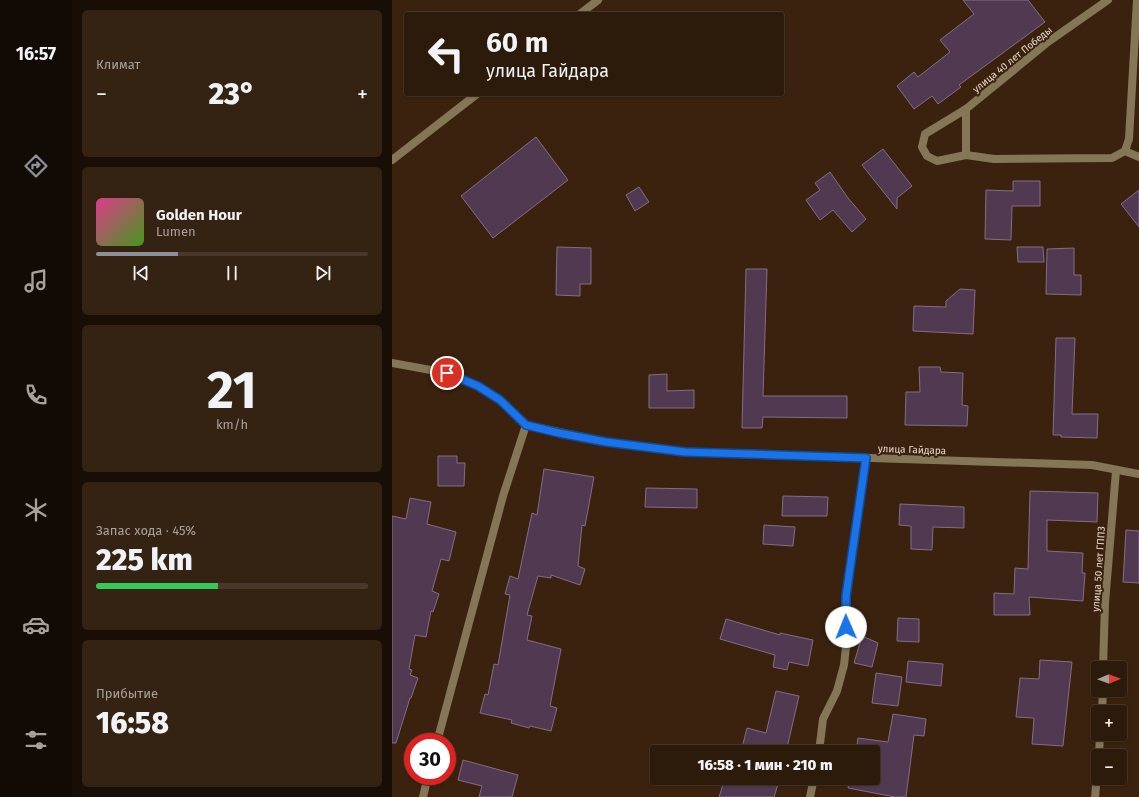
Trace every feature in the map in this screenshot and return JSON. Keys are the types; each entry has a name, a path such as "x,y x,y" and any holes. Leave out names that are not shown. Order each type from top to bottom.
{"street":[{"path":"583,12 598,0"},
{"name":"улица 40 лет Победы","path":"1108,0 1048,42 966,109 925,134 922,147 927,156 937,161 966,155 994,159 1112,158 1125,151"},
{"path":"1138,0 1129,139 1125,151 1139,157"},
{"path":"392,160 474,96"},
{"path":"966,109 966,155"},
{"path":"392,363 447,373 478,386 500,400 526,425 503,496 439,733"},
{"name":"улица Гайдара","path":"526,425 606,442 685,452 1092,465 1116,471 1139,474"},
{"path":"820,745 823,719 837,691 844,665 847,638 846,596 866,458"},
{"name":"улица 50 лет ГППЗ","path":"1103,661 1105,603 1116,471"},
{"path":"423,797 426,785"},
{"path":"810,797 813,785"},
{"path":"1095,797 1096,785"}],"building":[{"path":"963,0 1028,0 1045,22 959,85 961,87 938,104 932,96 914,109 897,86 914,72 918,77 950,52 940,40 974,14"},
{"path":"536,137 568,180 493,238 461,196"},
{"path":"883,149 912,186 897,198 897,209 862,165"},
{"path":"830,172 848,198 866,219 852,232 833,210 820,220 806,200 820,190 815,183"},
{"path":"1013,181 1040,181 1040,206 1012,206 1011,240 985,239 986,190 1013,191"},
{"path":"639,187 649,202 635,211 626,195"},
{"path":"1139,190 1139,227 1121,204"},
{"path":"557,247 591,248 591,284 580,284 580,296 556,295"},
{"path":"1017,247 1043,247 1044,262 1018,262"},
{"path":"1074,248 1074,275 1081,275 1081,295 1046,294 1047,249"},
{"path":"746,269 767,269 763,396 847,396 847,418 763,417 762,428 742,428"},
{"path":"960,289 975,290 973,334 913,331 914,306 946,307 946,301"},
{"path":"1056,338 1075,338 1072,414 1098,414 1097,438 1061,437 1061,435 1053,435"},
{"path":"919,367 940,367 941,372 963,373 962,405 968,406 967,426 905,425 906,392 920,392"},
{"path":"667,374 667,391 694,390 694,408 649,408 649,375"},
{"path":"438,456 457,456 457,463 465,463 464,486 438,486"},
{"path":"544,469 594,477 585,526 582,525 578,566 585,569 580,585 551,575 551,578 538,576 527,615 532,616 527,640 561,649 550,706 557,708 551,731 530,726 529,728 511,723 512,720 480,713 485,694 488,695 494,664 498,665 510,595 505,594 510,576 518,579 532,513 537,515"},
{"path":"646,488 697,489 697,508 645,507"},
{"path":"1030,491 1098,493 1097,522 1047,520 1047,551 1083,553 1082,573 1085,573 1083,601 1029,597 1030,615 994,615 994,593 1014,594 1015,568 1028,569"},
{"path":"783,496 828,497 827,516 782,516"},
{"path":"410,498 431,502 427,524 456,532 449,561 441,559 432,591 439,594 433,612 431,611 426,637 415,635 409,669 412,670 410,675 418,678 396,743 392,743 392,516 406,519"},
{"path":"900,504 964,507 964,528 933,527 932,550 911,549 911,526 899,525"},
{"path":"764,525 795,527 793,546 763,544"},
{"path":"1126,530 1139,531 1139,583 1123,582"},
{"path":"898,618 919,619 919,642 897,641"},
{"path":"726,619 780,635 780,633 813,640 808,666 789,662 787,670 773,667 775,655 720,639"},
{"path":"862,636 878,643 872,667 854,663"},
{"path":"1040,660 1072,662 1063,746 1032,744 1034,718 1016,717 1020,678 1039,679"},
{"path":"908,661 943,664 941,686 906,682"},
{"path":"876,673 902,677 898,706 872,703"},
{"path":"776,691 799,696 788,745 743,745 747,728 766,733"},
{"path":"893,714 926,719 924,736 914,735 906,797 895,797 848,788 849,785 880,785 880,745 857,745 858,738 888,742"},
{"path":"463,760 518,775 512,797 479,797 482,786 458,780"},
{"path":"723,785 778,785 774,797 719,797"}],"route":[{"path":"447,373 478,386 500,400 526,425 559,433 606,442 685,452 866,458 846,596 846,627"}]}
